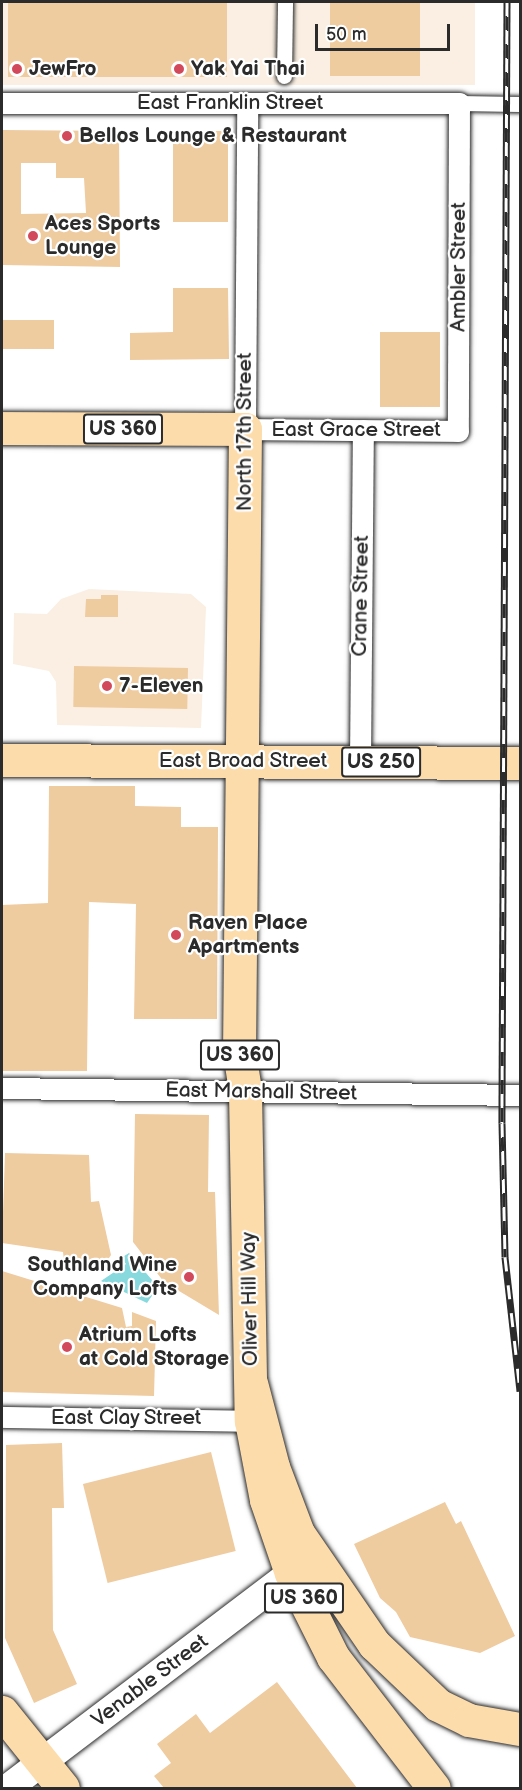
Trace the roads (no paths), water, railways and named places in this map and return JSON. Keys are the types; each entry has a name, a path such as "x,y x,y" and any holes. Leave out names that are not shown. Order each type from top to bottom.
{"main road":[{"name":"East Grace Street","path":"2,428 245,429"},
{"name":"North 17th Street","path":"242,761 245,429"},
{"name":"East Broad Street","path":"2,760 520,763"},
{"name":"Oliver Hill Way","path":"242,761 240,1052 245,1092 251,1421 266,1500 291,1573 333,1657 434,1788"},
{"path":"251,1383 273,1467 298,1533 374,1644 438,1705 469,1720 520,1729"},
{"name":"Venable Street","path":"8,1788 291,1573"},
{"path":"2,1712 63,1788"}],"street":[{"path":"284,76 285,2"},
{"name":"East Franklin Street","path":"2,103 459,103"},
{"name":"North 17th Street","path":"245,429 247,103"},
{"path":"459,103 520,104"},
{"name":"Ambler Street","path":"458,431 459,103"},
{"name":"East Grace Street","path":"245,429 458,431"},
{"name":"Crane Street","path":"360,762 363,430"},
{"name":"East Marshall Street","path":"2,1088 520,1095"},
{"name":"East Clay Street","path":"2,1417 251,1421"}],"water":[{"path":"129,1253 158,1287 147,1303 101,1281 126,1264 121,1258"}],"railway":[{"path":"507,2 502,1123 505,1257 520,1391"}],"place":[{"name":"JewFro","path":"17,69"},
{"name":"Yak Yai Thai","path":"179,69"},
{"name":"Bellos Lounge & Restaurant","path":"67,136"},
{"name":"Aces Sports Lounge","path":"33,236"},
{"name":"7-Eleven","path":"107,686"},
{"name":"Raven Place Apartments","path":"176,935"},
{"name":"Southland Wine Company Lofts","path":"189,1277"},
{"name":"Atrium Lofts at Cold Storage","path":"67,1347"}]}
